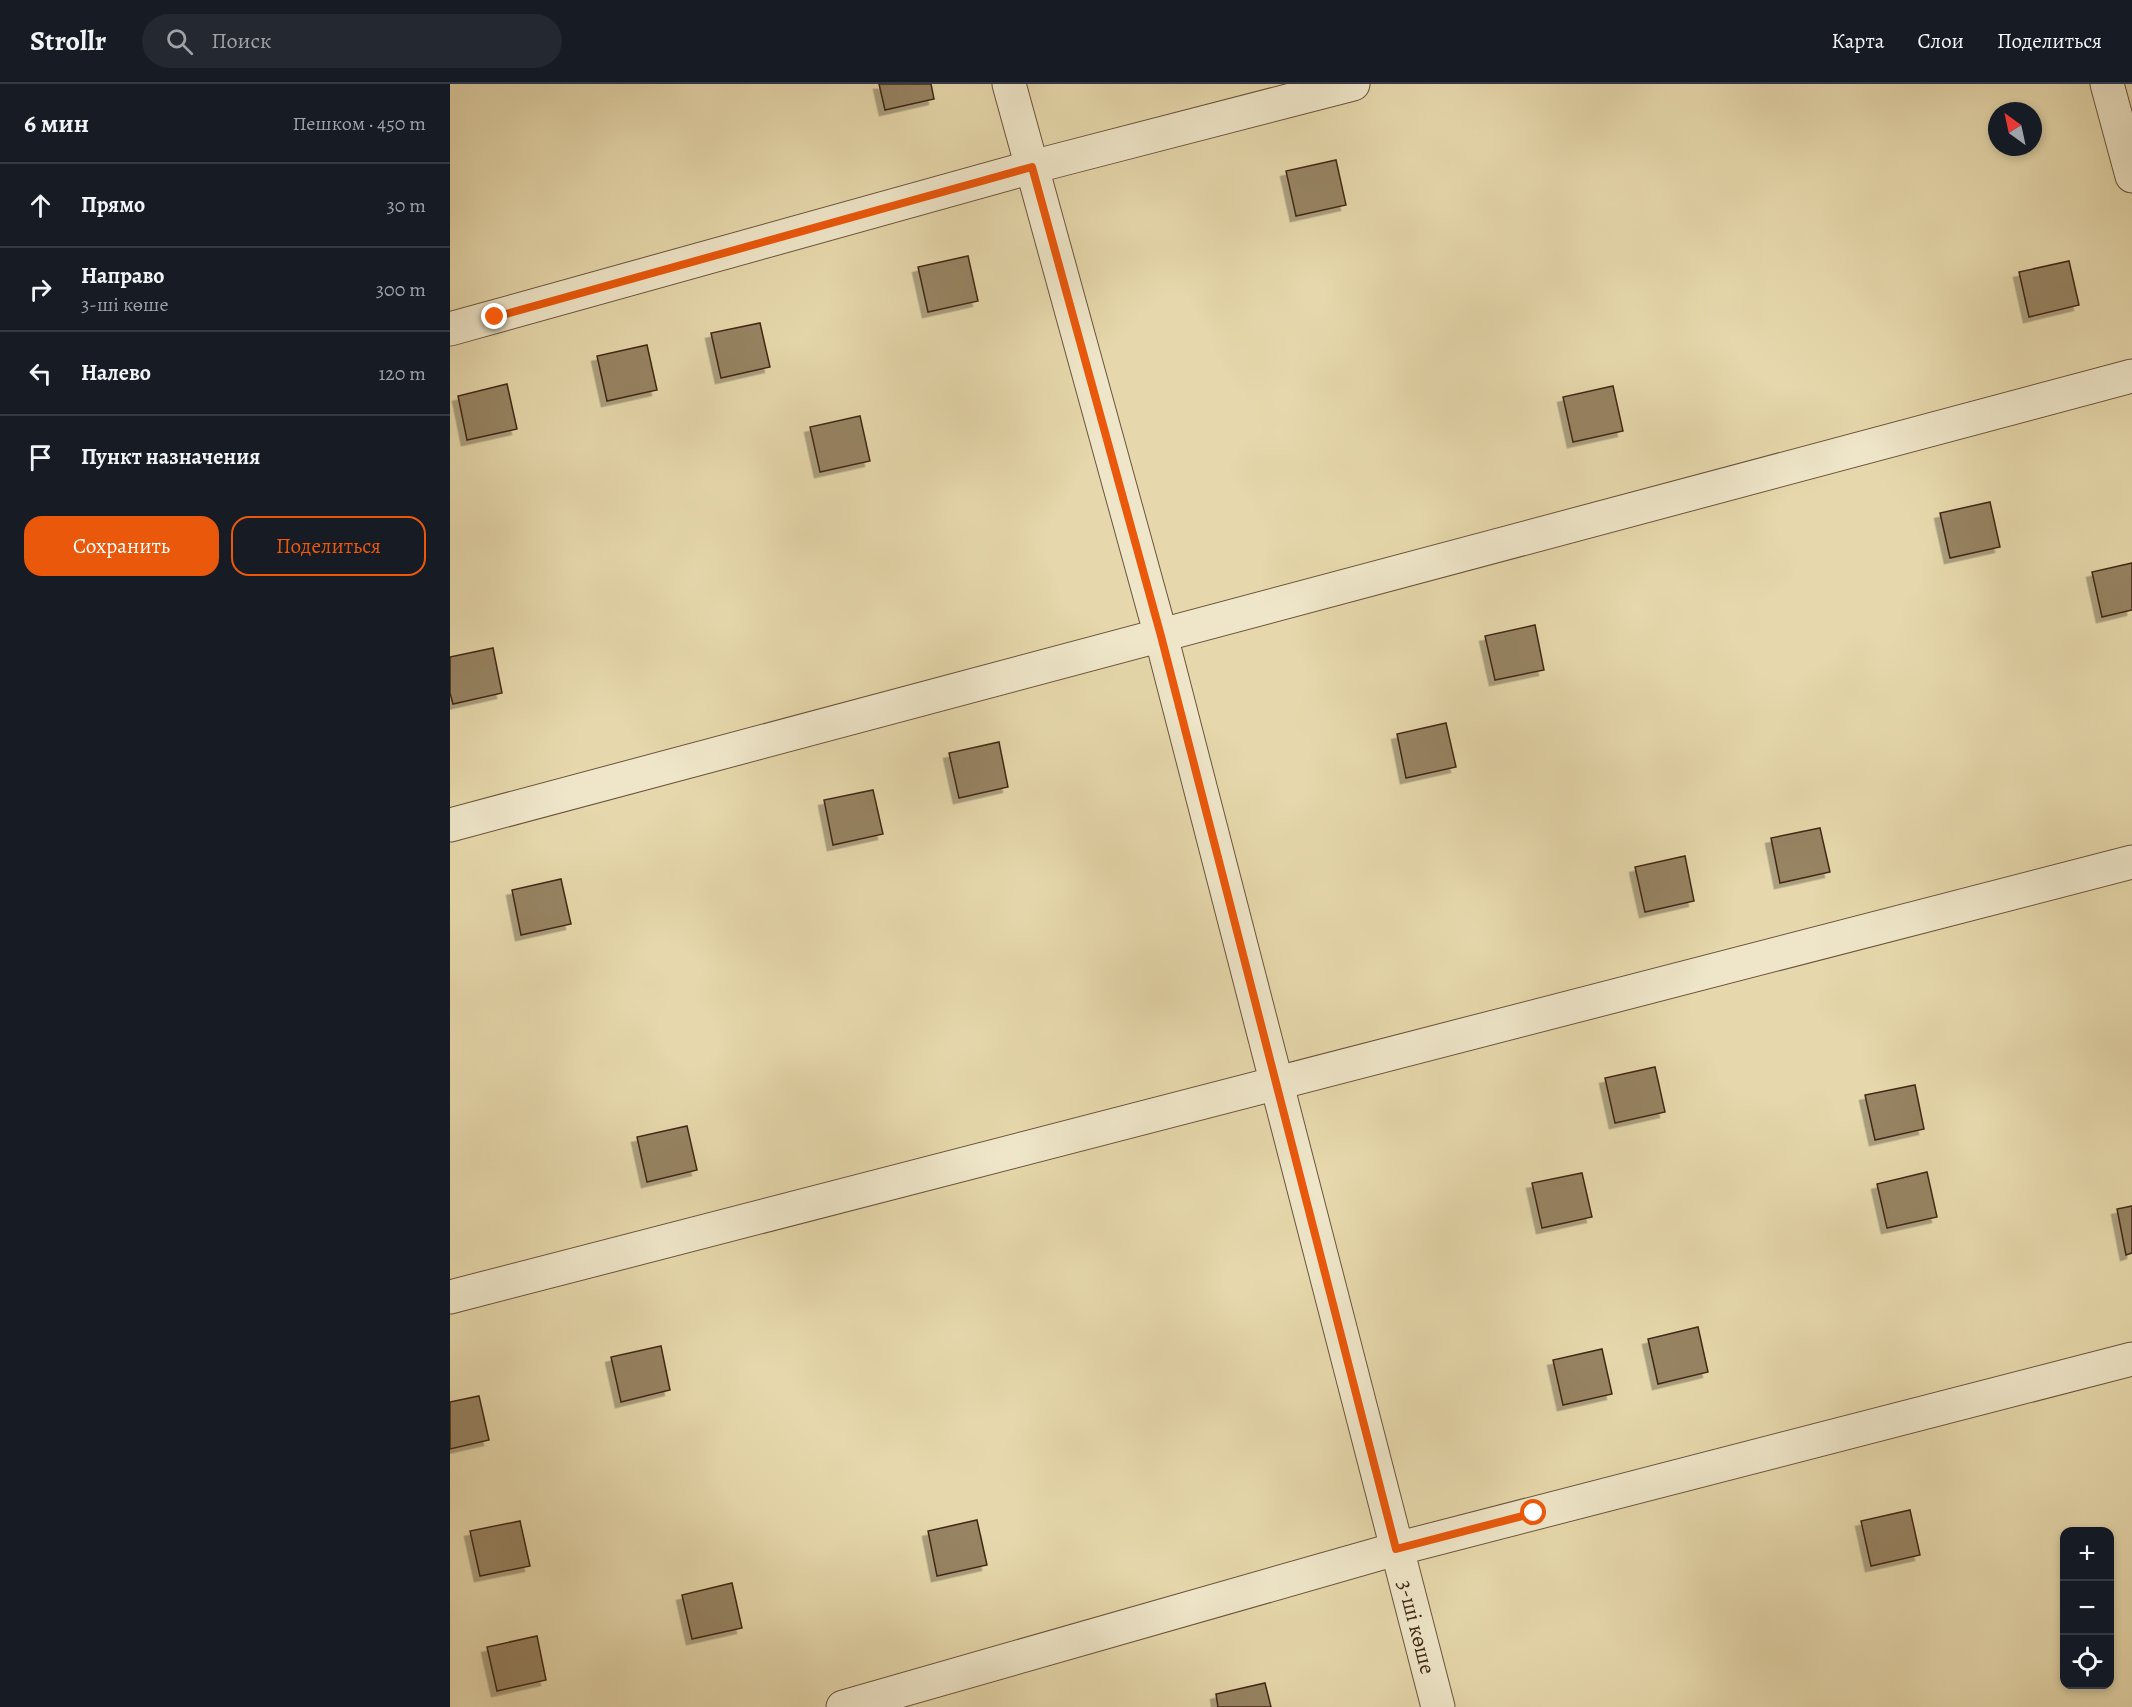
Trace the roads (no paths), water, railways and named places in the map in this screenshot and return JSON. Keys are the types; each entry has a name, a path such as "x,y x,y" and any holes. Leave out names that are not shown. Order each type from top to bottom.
{"lane":[{"name":"3-ші көше","path":"1009,84 1161,636 1275,1084 1438,1707"},
{"path":"450,329 1032,167 1353,84"},
{"path":"2107,84 2132,176"},
{"path":"450,825 2132,376"},
{"path":"450,1297 2132,862"},
{"path":"843,1707 1396,1549 2132,1359"}]}
